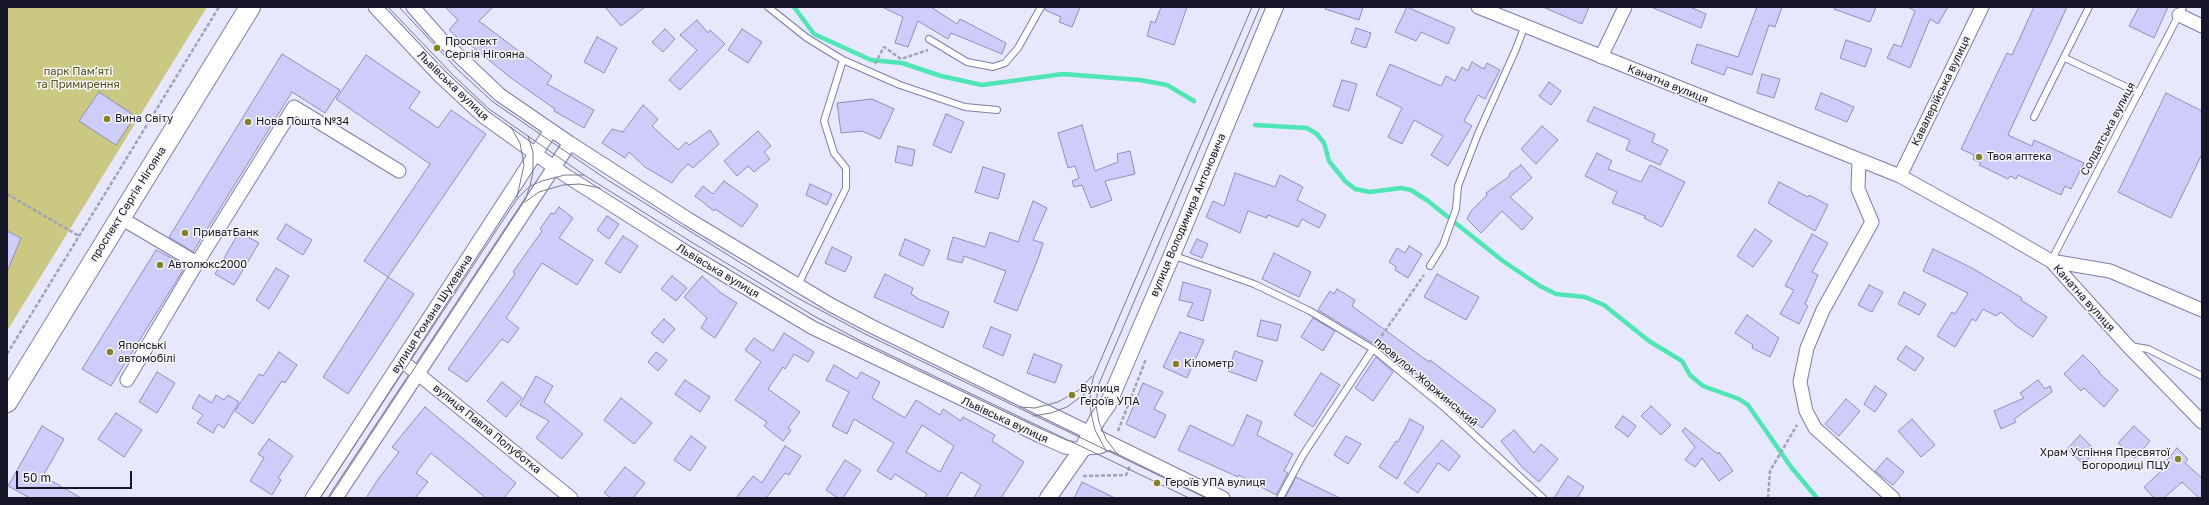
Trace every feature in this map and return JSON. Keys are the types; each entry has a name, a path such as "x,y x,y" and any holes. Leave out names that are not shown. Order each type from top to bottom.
{"main road":[{"name":"проспект Сергія Нігояна","path":"7,402 119,217 250,7"}],"street":[{"name":"Львівська вулиця","path":"375,7 440,76 484,117 555,168 679,248 813,328 1060,445 1086,437 1099,447 1109,444 1223,498"},
{"path":"412,7 441,39 500,94 570,143 688,219 798,286 871,326 1086,437"},
{"name":"вулиця Володимира Антоновича","path":"1086,437 1108,404 1172,255 1275,7"},
{"name":"Канатна вулиця","path":"1478,7 1900,176 2051,261 2127,345 2202,422"},
{"path":"1601,57 1625,7"},
{"name":"Кавалерійська вулиця","path":"1900,176 1982,7"},
{"path":"2181,11 2202,26"},
{"path":"127,380 197,263 294,107 399,171"},
{"name":"вулиця Романа Шухевича","path":"312,498 551,130"},
{"name":"вулиця Романа Шухевича","path":"336,498 555,168 570,143"},
{"path":"1859,160 1858,189 1872,222 1823,310 1807,348 1800,382 1806,411 1815,428 1893,498"},
{"path":"119,217 197,263"},
{"path":"2051,261 2110,271 2202,310"},
{"name":"вулиця Павла Полуботка","path":"402,361 571,498"},
{"path":"1039,498 1086,437"},
{"path":"1048,498 1086,437"}],"lane":[{"path":"768,7 807,38 843,60 900,85 965,107 997,110"},
{"path":"929,39 967,62 992,67 1005,62 1018,48 1041,7"},
{"path":"2034,117 2089,7"},
{"name":"Солдатська вулиця","path":"2051,261 2181,11"},
{"path":"1430,266 1443,245 1456,211 1458,186 1478,134 1516,49 1525,25"},
{"path":"2064,58 2139,93"},
{"path":"798,286 846,188 846,168 834,153 824,121 843,60"},
{"name":"провулок Жоржинський","path":"1172,255 1254,284 1310,311 1373,349 1446,409 1543,498"},
{"path":"2127,345 2148,349 2202,376"},
{"path":"1280,498 1302,455 1373,349"}],"path":[{"path":"7,354 220,7"},
{"path":"871,72 884,47 901,58 941,46"},
{"path":"7,194 79,236"},
{"path":"1373,349 1430,266"},
{"path":"1116,430 1123,433"},
{"path":"1768,498 1770,472 1789,439"},
{"path":"1081,476 1126,475 1135,456"}],"green space":[{"name":"парк Памʼяті та Примирення","path":"7,7 207,7 7,331"}],"building":[{"path":"445,7 493,7 479,21 552,76 547,84 594,110 584,128 554,111 555,109 511,78 463,39 461,41 449,30 458,20"},
{"path":"605,7 645,7 621,26"},
{"path":"882,7 931,7 957,24 960,19 1006,43 1002,54 951,33 948,39 918,21 908,47 895,43 903,17"},
{"path":"1045,7 1080,7 1072,27 1059,22 1061,17 1045,10"},
{"path":"1161,7 1187,7 1174,45 1147,36 1151,21 1155,23"},
{"path":"1326,7 1363,7 1359,20 1325,9"},
{"path":"1407,7 1455,28 1448,44 1421,32 1416,41 1395,32"},
{"path":"1543,7 1589,7 1582,24"},
{"path":"1651,7 1690,7 1706,14 1701,28"},
{"path":"1757,7 1782,7 1775,27 1769,25 1752,75 1727,67 1724,75 1691,63 1697,44 1738,57"},
{"path":"1834,7 1876,7 1870,22 1834,9"},
{"path":"1908,7 1948,7 1938,24 1930,19 1910,68 1887,58 1894,44 1901,47 1915,11"},
{"path":"2034,7 2067,7 2008,135 2032,146 2034,140 2084,163 2071,189 2065,186 2061,195 2018,175 2016,179 2010,176 2008,179 1979,165 1981,163 1973,159 1974,155 1961,149 2007,53 2012,55"},
{"path":"2139,7 2168,7 2154,38 2129,26"},
{"path":"697,20 708,33 710,30 725,44 680,90 669,80 697,50 680,35"},
{"path":"1356,28 1371,33 1366,48 1351,43"},
{"path":"665,29 675,39 663,52 652,42"},
{"path":"742,29 762,42 748,63 728,50"},
{"path":"597,37 617,48 604,73 584,62"},
{"path":"1846,40 1872,49 1865,67 1840,58"},
{"path":"282,54 340,90 325,113 292,92 193,252 169,237"},
{"path":"366,55 420,92 409,108 438,128 451,110 486,134 388,277 364,261 430,164 336,99"},
{"path":"1472,62 1484,69 1487,63 1500,70 1485,99 1478,95 1464,121 1472,126 1448,166 1431,155 1443,136 1414,120 1402,144 1388,137 1402,108 1376,95 1390,64 1441,86 1446,76 1455,81 1462,67 1468,71"},
{"path":"1762,74 1780,79 1774,98 1757,93"},
{"path":"1342,80 1357,84 1349,111 1333,106"},
{"path":"1549,82 1561,91 1551,105 1539,96"},
{"path":"99,92 135,116 116,145 79,121"},
{"path":"1821,93 1854,107 1847,122 1815,109"},
{"path":"2166,93 2202,111 2202,154 2171,218 2118,192"},
{"path":"872,99 894,109 880,139 862,131 841,133 837,103"},
{"path":"643,105 658,119 652,126 678,150 686,142 689,145 710,130 719,144 693,168 688,164 672,183 645,167 629,152 625,158 602,143 612,129 623,132"},
{"path":"1594,107 1655,134 1652,142 1668,150 1660,165 1626,150 1630,140 1587,121"},
{"path":"946,114 964,122 951,153 933,145"},
{"path":"1082,125 1095,171 1118,162 1117,154 1130,151 1135,174 1105,181 1112,200 1091,208 1082,185 1074,187 1072,181 1079,178 1075,166 1068,168 1058,133"},
{"path":"1542,126 1558,140 1536,164 1521,149"},
{"path":"758,131 771,146 764,152 770,159 754,172 748,166 737,176 724,161"},
{"path":"898,146 915,150 912,166 895,162"},
{"path":"1597,153 1612,161 1608,169 1641,182 1650,165 1685,182 1662,227 1644,218 1645,216 1612,203 1617,192 1585,176"},
{"path":"1521,165 1532,178 1510,197 1533,218 1522,230 1502,211 1481,233 1467,219 1471,211 1487,195 1486,193 1510,176 1509,174"},
{"path":"983,167 1005,174 998,199 975,192"},
{"path":"1235,173 1275,187 1280,175 1303,187 1297,200 1326,215 1319,228 1302,219 1298,227 1268,215 1267,218 1248,211 1240,233 1206,217 1213,201 1224,206"},
{"path":"724,181 758,205 742,227 715,209 714,211 695,196 703,186 713,194"},
{"path":"1779,182 1808,197 1809,195 1828,205 1815,231 1768,203"},
{"path":"810,184 832,194 827,205 806,195"},
{"path":"1033,201 1047,208 1033,240 1043,243 1017,311 994,302 1006,271 964,256 962,263 947,259 953,237 985,247 990,232 1018,242"},
{"path":"559,207 573,218 559,238 593,260 577,285 542,263 506,318 519,328 508,343 502,339 467,382 448,369 515,274 513,272 542,231 540,229 551,213 554,214"},
{"path":"607,216 619,224 609,239 597,230"},
{"path":"286,224 312,240 303,255 277,239"},
{"path":"1755,229 1772,241 1753,267 1737,256"},
{"path":"7,231 21,238 7,272"},
{"path":"239,232 259,243 234,285 215,274"},
{"path":"1812,234 1828,243 1812,272 1818,275 1805,304 1808,306 1799,324 1780,314 1794,290 1785,286"},
{"path":"623,236 638,246 620,273 605,263"},
{"path":"905,239 930,250 923,266 899,255"},
{"path":"1197,239 1208,244 1202,258 1190,253"},
{"path":"1409,246 1422,254 1408,278 1395,270 1396,267 1389,262 1397,248 1405,253"},
{"path":"832,247 852,257 845,272 825,263"},
{"path":"1933,249 1972,268 2022,298 2021,300 2047,317 2033,337 2015,325 2001,312 1996,316 1983,309 1976,321 1972,319 1955,347 1937,336 1952,312 1955,314 1968,293 1923,271"},
{"path":"156,250 185,265 185,267 111,386 82,369"},
{"path":"1274,253 1311,272 1299,297 1262,279"},
{"path":"276,268 289,276 269,309 256,300"},
{"path":"885,274 913,288 911,294 916,298 949,312 943,328 874,297"},
{"path":"1437,274 1479,297 1466,320 1424,297"},
{"path":"672,276 687,288 676,301 661,289"},
{"path":"702,276 721,293 737,303 715,338 701,328 707,318 684,297"},
{"path":"388,277 414,294 348,394 323,377"},
{"path":"1183,282 1211,290 1203,321 1187,316 1193,303 1179,300"},
{"path":"1869,285 1883,292 1872,312 1858,305"},
{"path":"1337,289 1355,300 1352,306 1429,362 1430,360 1496,410 1482,428 1400,361 1398,364 1376,345 1318,310 1330,291 1334,294"},
{"path":"1904,292 1926,304 1919,315 1898,304"},
{"path":"1747,315 1779,338 1770,357 1752,348 1753,345 1735,333"},
{"path":"1313,318 1335,331 1323,351 1301,337"},
{"path":"664,319 675,329 663,343 651,333"},
{"path":"1261,320 1281,325 1277,341 1257,336"},
{"path":"991,327 1011,335 1003,356 983,347"},
{"path":"1180,332 1204,340 1187,378 1163,367"},
{"path":"784,333 814,352 808,362 794,354 785,369 783,367 768,389 800,412 788,428 791,430 783,441 764,426 767,422 735,400 761,362 745,350 754,338 773,351"},
{"path":"1906,346 1924,358 1915,371 1897,359"},
{"path":"1235,351 1263,361 1256,381 1228,371"},
{"path":"279,352 297,365 285,383 282,381 253,424 235,411 259,374 263,376"},
{"path":"656,352 667,360 658,371 648,362"},
{"path":"1034,354 1062,365 1055,383 1027,373"},
{"path":"2083,355 2100,372 2099,373 2118,390 2104,407 2084,388 2081,391 2064,374"},
{"path":"1376,357 1393,372 1373,401 1355,388"},
{"path":"834,365 857,379 861,372 880,382 872,398 905,418 916,400 940,415 943,409 961,421 963,417 995,435 992,441 1024,462 1001,498 974,498 981,485 961,472 946,498 924,498 927,494 895,474 891,480 877,471 894,443 854,419 847,434 832,426 849,392 826,380","holes":["922,425 954,446 940,472 906,452"]},
{"path":"157,372 175,383 157,413 139,402"},
{"path":"1321,373 1340,385 1313,427 1294,415"},
{"path":"536,376 553,386 544,402 583,434 562,459 536,438 549,421 520,405"},
{"path":"685,380 710,397 700,412 675,394"},
{"path":"2038,380 2045,389 2050,386 2052,392 2014,419 2016,422 2001,429 1994,411 2024,398 2020,393"},
{"path":"502,382 522,398 506,417 487,401"},
{"path":"1143,383 1163,392 1154,409 1166,415 1155,438 1126,424"},
{"path":"1875,386 1887,394 1875,412 1864,404"},
{"path":"199,395 212,403 216,395 224,400 228,395 239,402 224,428 218,424 213,433 197,423 203,415 192,408"},
{"path":"621,398 652,423 634,444 604,420"},
{"path":"1846,399 1860,411 1839,436 1825,424"},
{"path":"1651,406 1671,425 1661,435 1641,416"},
{"path":"425,407 516,483 504,498 486,498 431,453 416,473 428,482 415,498 366,498 399,452 392,447"},
{"path":"116,413 142,430 124,457 98,439"},
{"path":"1247,415 1262,422 1257,435 1293,454 1284,471 1288,473 1276,495 1239,475 1238,477 1178,450 1190,425 1233,446"},
{"path":"1623,416 1636,426 1628,437 1615,427"},
{"path":"1410,419 1424,427 1397,479 1379,467 1396,441 1398,442"},
{"path":"1912,419 1935,445 1921,457 1898,431"},
{"path":"42,426 64,439 43,476 81,498 30,498 8,486"},
{"path":"2134,426 2150,441 2135,458 2118,443"},
{"path":"1685,428 1718,454 1719,452 1733,471 1719,481 1702,458 1695,467 1685,460 1695,447 1682,431"},
{"path":"1514,430 1534,453 1541,444 1558,459 1539,482 1522,467 1501,441"},
{"path":"2080,435 2096,451 2083,464 2067,449"},
{"path":"691,436 706,447 690,471 674,460"},
{"path":"1346,436 1361,444 1348,464 1334,455"},
{"path":"269,439 293,456 278,478 281,480 272,495 250,481 264,458 258,454"},
{"path":"1442,440 1460,456 1449,471 1438,463 1418,493 1404,483"},
{"path":"785,446 801,456 789,475 785,473 766,498 736,498 753,476 762,483"},
{"path":"2177,448 2188,459 2185,463 2202,478 2202,498 2199,498 2182,482 2164,498 2154,498 2144,487 2170,463 2167,460"},
{"path":"1887,458 1904,472 1893,485 1875,471"},
{"path":"845,460 861,470 843,498 838,498 826,490"},
{"path":"625,467 645,483 633,498 611,498 604,493"},
{"path":"1568,476 1584,487 1577,498 1554,498"},
{"path":"1296,477 1340,498 1285,498"},
{"path":"1082,482 1115,498 1074,498"}],"waterway":[{"path":"794,7 814,34 871,60 902,63 941,76 982,85 1063,74 1140,80 1167,85 1194,101"},
{"path":"1255,125 1307,128 1317,134 1324,143 1329,161 1345,181 1355,189 1370,192 1401,188 1411,190 1428,201 1503,261 1540,286 1556,294 1585,297 1604,305 1649,341 1682,361 1690,375 1703,386 1739,399 1748,405 1791,467 1817,498"}],"tram line":[{"path":"388,7 453,75 489,109 584,175 693,243 814,316 861,341 1189,498"},
{"path":"399,7 458,70 493,102 606,179 794,296 863,333 1206,498"},
{"path":"1106,451 1095,430 1091,413 1090,395 1093,378 1252,7"},
{"path":"1118,455 1106,439 1099,422 1096,405 1098,386 1260,7"},
{"path":"511,127 520,143 524,165 517,197"},
{"path":"329,498 525,200 533,172 533,152 528,136"},
{"path":"320,498 517,199 530,186 542,181 565,175 584,175"},
{"path":"525,202 539,192 563,185 580,184 600,188"},
{"path":"1020,407 1035,408 1058,402 1079,390 1092,376"},
{"path":"1033,416 1051,413 1067,407 1091,389"}],"place":[{"name":"Проспект Сергія Нігояна","path":"437,48"},
{"name":"Вина Світу","path":"107,119"},
{"name":"Нова Пошта №34","path":"248,122"},
{"name":"Твоя аптека","path":"1979,157"},
{"name":"ПриватБанк","path":"185,233"},
{"name":"Автолюкс2000","path":"160,265"},
{"name":"Японські автомобілі","path":"110,352"},
{"name":"Кілометр","path":"1176,364"},
{"name":"Вулиця Героїв УПА","path":"1072,395"},
{"name":"Храм Успіння Пресвятої Богородиці ПЦУ","path":"2178,459"},
{"name":"Героїв УПА вулиця","path":"1157,483"}]}
